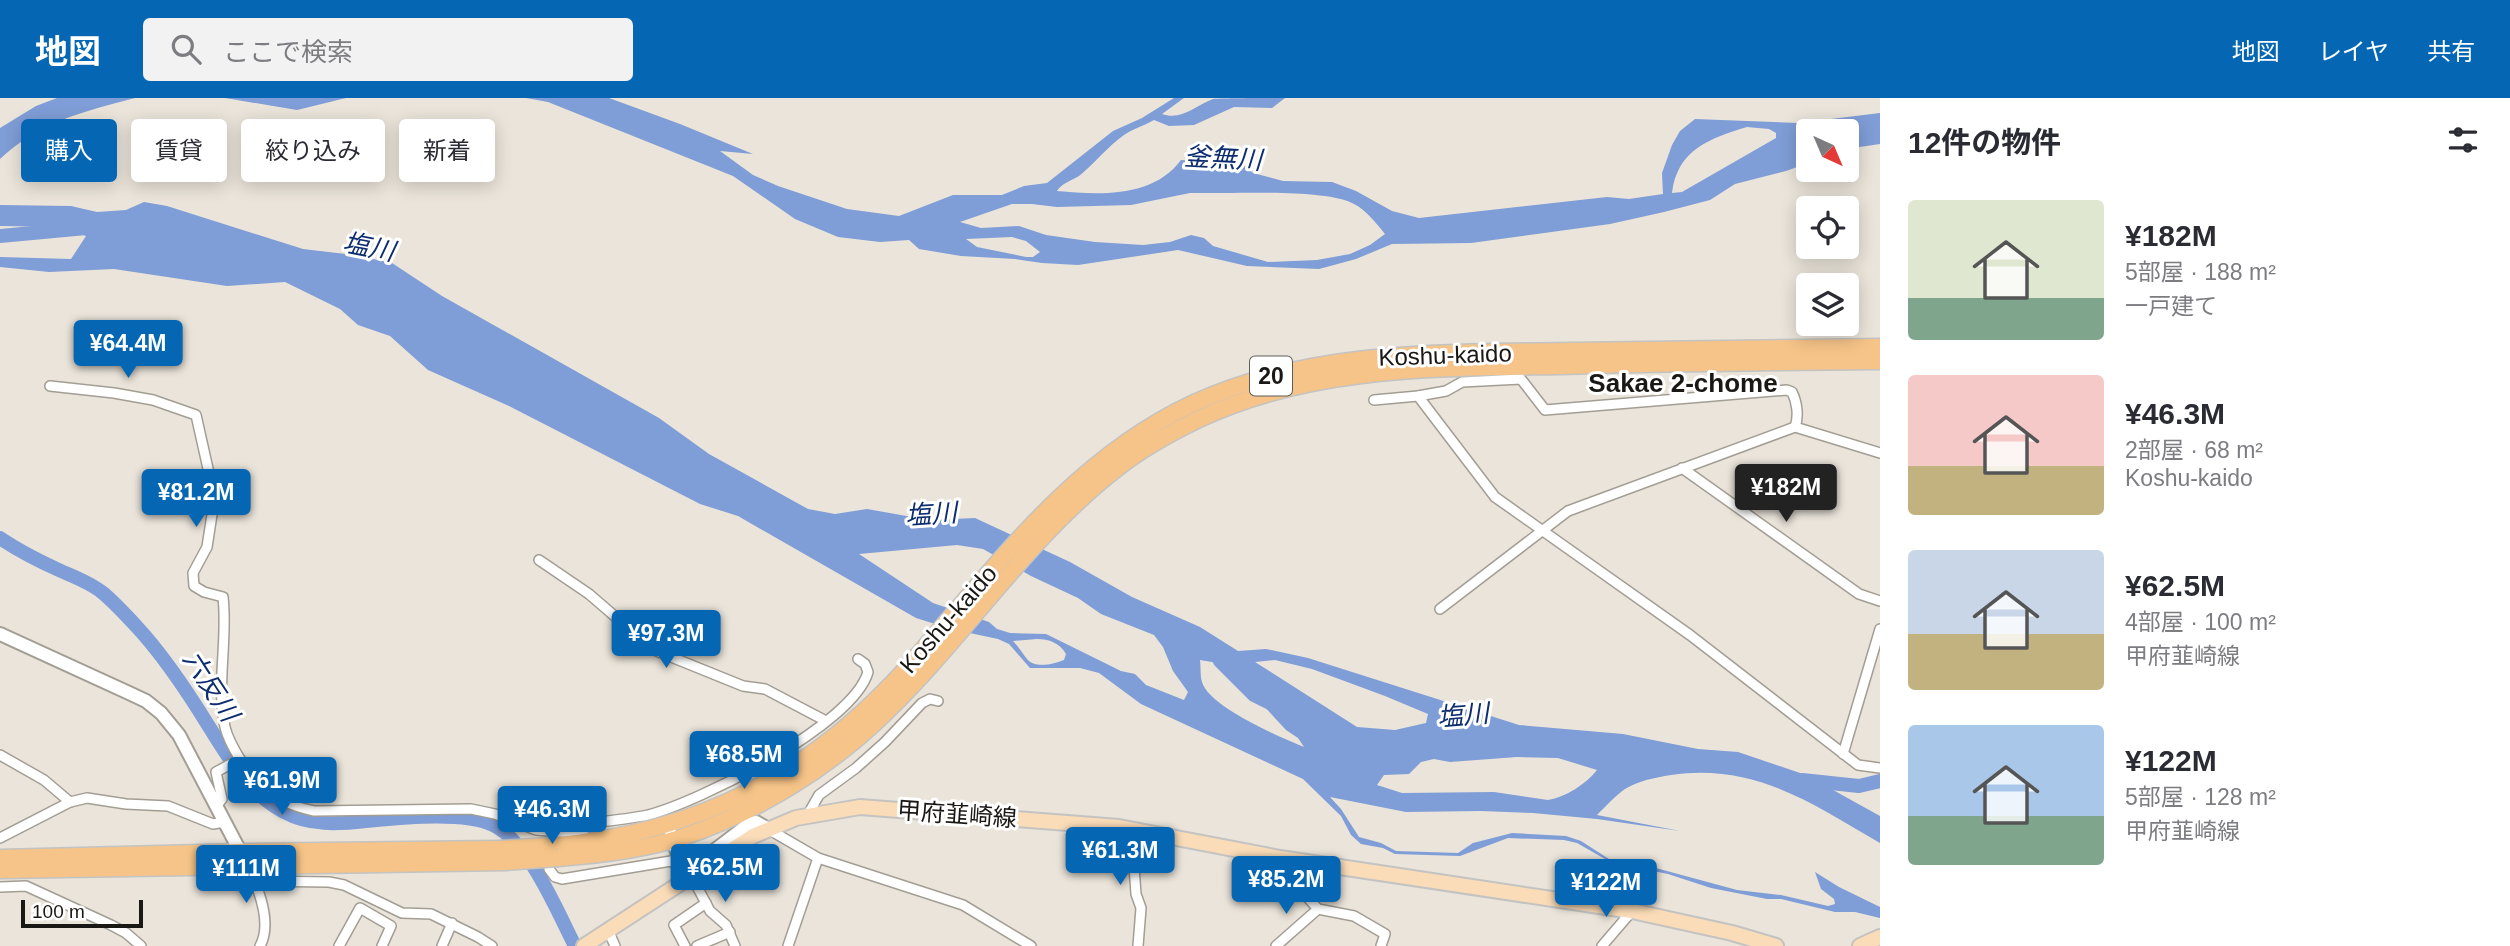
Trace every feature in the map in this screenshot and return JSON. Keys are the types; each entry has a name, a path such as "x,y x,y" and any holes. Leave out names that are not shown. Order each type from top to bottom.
{"highway":[{"name":"Koshu-kaido","path":"917,668 1089,492 1118,467 1153,443 1201,418 1251,399 1308,383 1370,373 1880,347"},
{"name":"Koshu-kaido","path":"552,858 589,842 670,832 727,820 811,772 849,745 886,712 1010,547 1073,484 1107,455 1144,430 1193,404 1244,383 1306,367 1367,357 1496,367 1880,361"},
{"name":"Koshu-kaido","path":"0,858 552,858 638,848 670,832"},
{"name":"Koshu-kaido","path":"0,870 244,858"}],"main road":[{"name":"甲府韮崎線","path":"584,946 737,846 768,830 807,816 860,807 1075,822 1138,830 1280,858 1632,911 1732,933 1776,946"},
{"path":"1860,946 1880,937"}],"street":[{"path":"1374,400 1446,391 1496,367 1521,379 1545,411 1787,390 1792,392 1794,397 1798,419 1794,427"},
{"path":"50,386 153,400 196,415 211,482 213,508 208,547 194,573 194,586 223,597 225,615 222,683 225,726 239,760 250,776 269,793 303,809 327,811 456,807 484,811 530,832 583,834 589,842"},
{"path":"1418,396 1495,498 1690,635 1858,765 1880,768"},
{"path":"1440,609 1568,511 1794,427 1880,453"},
{"path":"1682,468 1859,594 1880,601"},
{"path":"539,560 589,594 654,650 743,686 765,689 826,721"},
{"path":"1843,754 1880,629"},
{"path":"0,634 129,693 153,707 179,736 255,881 266,931 260,946"},
{"path":"530,832 542,824 582,821 589,823 648,815 705,793 789,754 862,685 868,672 858,659"},
{"path":"807,816 819,794 856,768 922,703 930,699 938,701"},
{"path":"0,755 44,780 70,802"},
{"path":"217,805 222,799 216,772 239,760"},
{"path":"812,785 819,794"},
{"path":"0,838 70,802 87,799 168,806 214,824 225,821"},
{"path":"670,832 680,857 695,862 748,824 755,822 818,858 963,905 1031,946"},
{"path":"1138,830 1134,867 1136,894 1141,908 1138,946"},
{"path":"552,858 555,877 562,879 671,861 692,877 706,903 730,932 735,946"},
{"path":"788,946 818,858"},
{"path":"1280,858 1281,869 1318,909 1354,916 1385,934 1381,946"},
{"path":"255,881 329,882 344,885 402,913 431,914 492,946"},
{"path":"260,900 276,881"},
{"path":"0,887 26,886 111,925 141,946"},
{"path":"685,946 674,925 706,903"},
{"path":"382,921 390,907"},
{"path":"340,946 360,908 391,926 382,946"},
{"path":"1276,946 1318,909"},
{"path":"1602,946 1632,911"},
{"path":"442,946 452,923"},
{"path":"609,932 615,946"},
{"path":"697,946 730,932"}],"water":[{"path":"57,98 135,98 65,119 21,119 21,142 0,159 0,128 36,106"},
{"path":"225,98 346,98 297,110"},
{"path":"526,98 609,98 753,154 720,151 753,175 778,186 847,209 899,216 953,195 1002,195 1024,186 1047,183 1113,131 1142,118 1174,98 1184,98 1162,114 1182,114 1213,99 1285,98 1272,108 1234,107 1194,125 1169,126 1154,120 1124,135 1079,176 1057,191 1107,193 1141,188 1169,172 1181,160 1244,165 1253,173 1283,181 1332,182 1356,191 1392,211 1419,218 1607,197 1629,199 1663,194 1662,173 1672,145 1680,131 1695,119 1796,123 1796,167 1735,184 1710,200 1610,224 1471,243 1392,244 1356,259 1319,269 1247,266 1178,250 1078,265 1042,263 961,256 919,249 909,240 880,242 838,237 795,219 733,176 548,102","holes":["1747,127 1769,129 1776,133 1776,138 1682,192 1672,193 1681,166 1688,156 1708,141","1190,193 1275,193 1340,199 1354,204 1371,217 1385,234 1370,245 1350,254 1317,260 1268,262 1213,246 1204,238 1191,235 1170,242 1143,245 1046,235 1019,226 981,228 960,222 1012,204 1057,207 1131,205","1012,237 1026,241 1040,252 1033,257 1026,257 977,247 966,239"]},
{"path":"1880,113 1880,144 1859,147 1859,119 1831,119"},
{"path":"144,202 167,206 303,249 392,263 442,296 659,418 709,454 808,509 835,514 867,509 929,520 975,518 1070,562 1132,597 1200,627 1238,651 1266,649 1308,658 1519,725 1623,734 1698,749 1738,752 1806,775 1880,816 1880,843 1806,801 1781,790 1729,775 1701,773 1671,775 1636,783 1621,792 1597,815 1680,831 1533,813 1406,812 1330,797 1359,837 1381,843 1396,851 1458,853 1473,843 1512,833 1566,836 1581,841 1609,859 1630,861 1737,890 1781,895 1828,906 1835,904 1834,899 1821,889 1815,872 1880,907 1880,918 1711,888 1668,874 1612,863 1577,843 1564,840 1508,838 1460,856 1395,854 1383,848 1361,844 1351,835 1341,816 1303,779 1141,704 1099,673 1080,668 1030,668 1009,644 998,639 916,618 738,516 700,504 509,406 428,370 390,336 358,325 340,309 285,282 227,286 114,269 49,272 0,267 0,257 71,259 86,236 63,227 0,226 0,205 71,206 97,212 126,210","holes":["957,545 983,549 1078,598 1101,614 1154,635 1163,647 1173,671 1188,692 1184,700 1146,685 1135,674 1121,671 1046,634 1010,633 997,629 989,622 933,603 859,554","1046,640 1057,644 1066,654 1060,662 1035,664 1027,659 1013,641","1200,660 1212,662 1245,678 1256,689 1262,704 1304,747 1231,711 1207,692 1201,677","1275,660 1312,669 1428,714 1426,723 1395,730 1357,727 1255,662","1517,757 1558,758 1597,770 1575,789 1548,800 1494,792 1402,793 1377,785 1384,775 1409,774 1421,762 1434,759 1450,762"]}],"waterway":[{"name":"塩川","path":"0,236 86,228"},
{"name":"六反川","path":"0,538 37,560 83,580 116,605 166,662 240,774 271,804 294,817 324,823 449,817 493,825 506,834 530,862 575,946"},
{"name":"塩川","path":"1220,661 1254,695 1274,705"},
{"path":"1802,780 1859,786 1880,781"}],"district":[{"name":"Sakae 2-chome","path":"1683,383"}],"water label":[{"name":"釜無川","path":"1223,158"}]}
